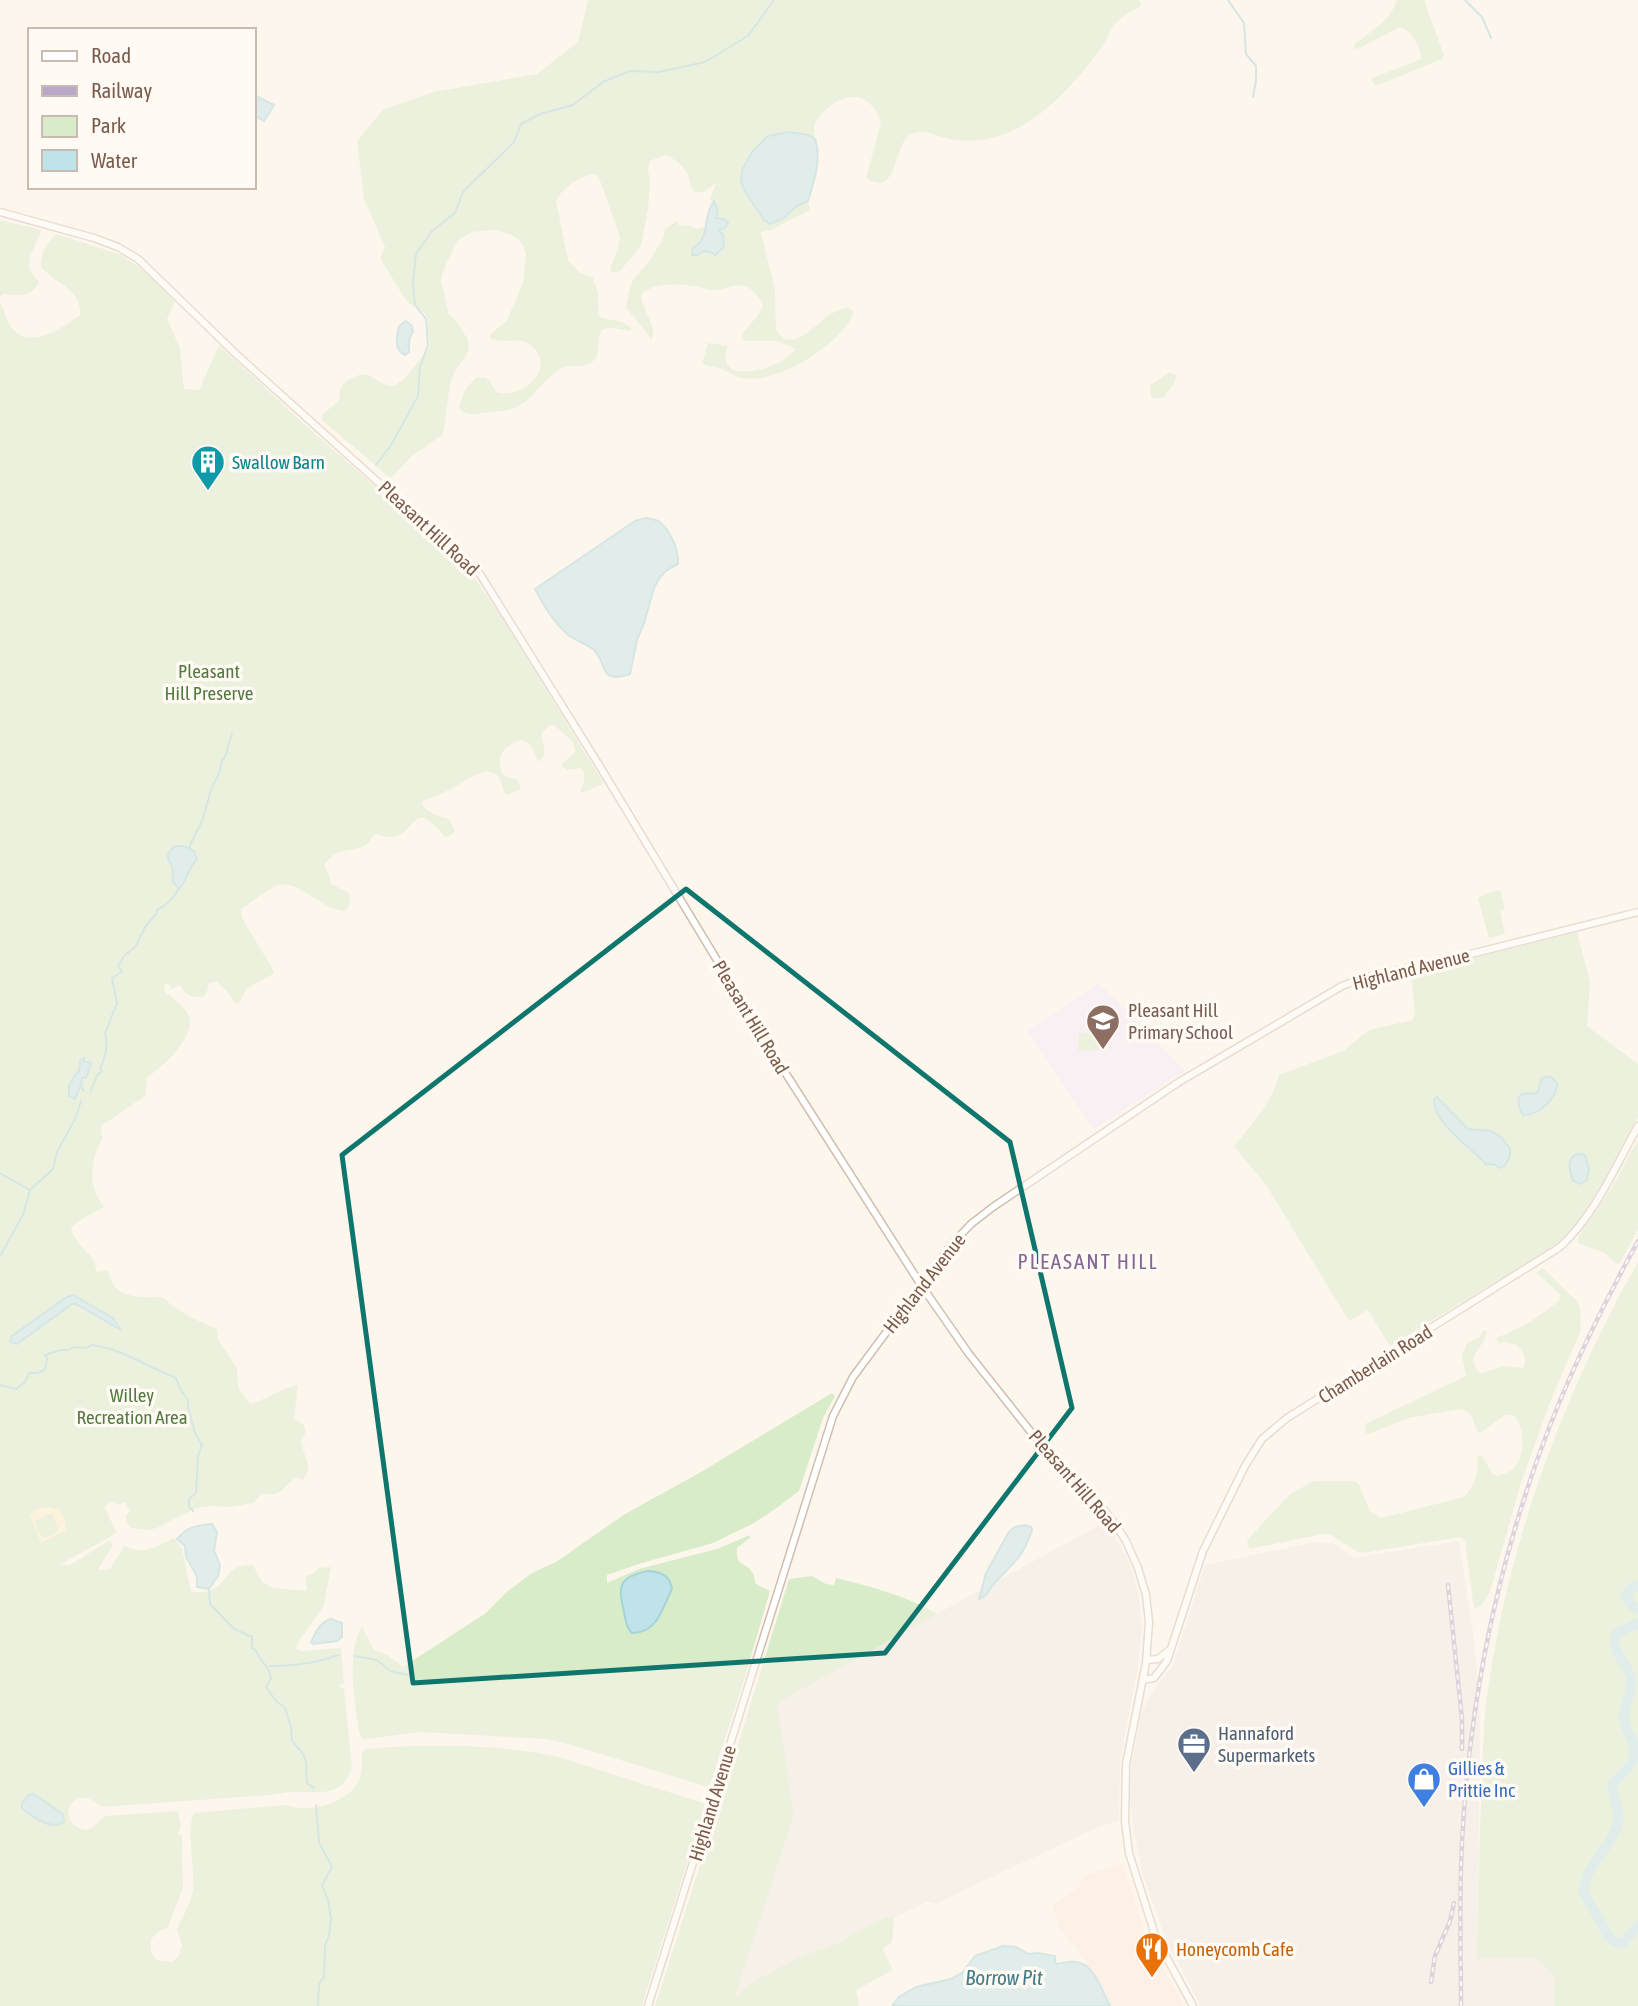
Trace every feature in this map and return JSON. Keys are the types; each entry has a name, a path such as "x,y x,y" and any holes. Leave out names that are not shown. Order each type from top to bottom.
{"street":[{"name":"Pleasant Hill Road","path":"0,212 94,237 138,259 236,354 480,574 774,1055 921,1285 991,1383 1051,1456 1106,1512 1126,1541 1138,1568 1147,1601 1149,1631 1147,1660 1126,1764 1125,1821 1129,1853 1156,1938 1193,2006"},
{"name":"Highland Avenue","path":"648,2006 832,1416 853,1377 965,1230 993,1207 1179,1082 1342,986 1363,978 1638,912"},
{"name":"Chamberlain Road","path":"1143,1680 1149,1680 1158,1674 1167,1661 1203,1551 1240,1475 1262,1438 1287,1418 1560,1247 1574,1234 1592,1209 1638,1126"},
{"path":"1147,1660 1158,1659 1172,1648"}],"highlighted area":[{"path":"686,889 1010,1142 1072,1408 885,1653 413,1683 342,1155"}],"shaded area":[{"name":"Pleasant Hill Primary School","path":"1099,983 1185,1071 1094,1129 1026,1031"},
{"path":"1105,1522 1126,1555 1135,1579 1142,1629 1137,1672 1120,1761 1119,1820 1096,1828 935,1904 927,1902 894,1918 886,1917 833,1945 800,1957 734,1999 794,1815 776,1702"},
{"path":"1459,1541 1475,1645 1480,1720 1477,1959 1537,1958 1555,1977 1554,2006 1201,2006 1168,1945 1143,1875 1133,1828 1130,1795 1131,1769 1141,1714 1153,1691 1173,1665 1205,1565 1316,1542 1336,1544 1353,1558"},
{"path":"1122,1863 1148,1940 1184,2006 1110,2006 1091,1970 1059,1926 1052,1904 1077,1890 1084,1876"}],"green space":[{"path":"588,0 1139,0 1141,6 1116,23 1102,47 1075,81 1043,112 1010,132 983,140 955,140 924,132 910,135 901,148 890,176 884,182 876,183 866,178 881,123 872,106 860,98 838,101 819,116 815,123 815,139 808,135 759,144 747,159 742,179 762,217 770,224 784,218 797,206 808,201 810,210 771,230 761,232 775,289 776,329 781,336 794,339 809,332 832,313 848,307 854,312 837,337 823,349 807,360 772,375 742,378 702,363 708,343 728,346 726,359 730,367 738,371 763,369 776,364 795,350 776,341 742,339 742,334 763,305 748,287 713,290 674,284 647,290 641,294 653,328 652,340 626,307 633,280 663,239 665,229 678,220 678,225 706,228 701,241 693,248 692,255 703,251 713,255 724,247 723,235 718,230 725,228 728,223 725,219 715,219 718,211 710,198 716,183 704,191 695,192 684,168 665,155 650,161 648,209 641,246 620,271 613,273 610,270 620,237 596,174 578,180 559,196 556,201 568,260 579,272 593,278 598,293 599,315 623,322 631,331 603,329 594,360 586,365 558,370 531,397 512,409 474,414 459,408 465,392 476,378 485,377 496,392 505,393 524,388 538,374 541,365 539,356 528,343 490,338 507,320 523,283 526,256 523,245 510,234 493,230 472,232 458,240 441,280 449,314 468,340 469,348 450,383 442,435 412,456 389,477 321,419 337,402 340,389 348,380 366,375 394,386 404,379 430,347 427,317 407,302 380,258 385,247 364,199 357,141 383,110 433,92 537,74 578,42"},
{"path":"1397,0 1424,0 1444,55 1442,59 1375,85 1371,80 1375,77 1421,59 1415,40 1400,27 1358,49 1354,48 1354,45 1385,20"},
{"path":"0,220 42,230 29,265 39,283 28,294 3,294 0,297"},
{"path":"57,234 122,255 147,273 175,302 167,319 180,348 184,389 199,390 219,345 303,423 465,565 498,611 603,782 582,793 580,791 584,782 581,768 567,770 561,765 575,752 573,742 551,725 542,732 544,751 540,761 530,744 524,740 509,746 500,756 504,776 518,780 521,789 508,795 504,793 496,774 489,772 473,776 423,801 430,812 449,819 455,830 452,835 446,837 429,821 419,818 398,836 375,834 362,847 330,858 324,865 331,884 349,895 349,905 345,911 328,906 286,884 269,890 241,909 246,925 274,971 246,989 241,1001 235,1004 228,992 217,982 209,983 203,997 189,995 180,985 172,989 167,983 164,986 164,991 187,1012 189,1028 168,1060 147,1077 145,1096 101,1126 103,1139 93,1164 93,1179 95,1192 104,1207 71,1228 73,1235 94,1261 96,1272 108,1270 112,1283 120,1291 137,1296 162,1297 181,1311 217,1329 218,1340 237,1368 238,1387 250,1404 298,1385 294,1419 303,1424 306,1431 301,1442 309,1469 303,1480 296,1478 279,1492 262,1494 253,1503 196,1508 157,1528 147,1530 131,1528 127,1523 126,1515 130,1512 125,1502 118,1505 112,1502 104,1507 117,1533 61,1564 70,1565 110,1540 113,1545 98,1570 110,1569 124,1546 144,1550 174,1538 182,1548 191,1592 209,1591 236,1568 253,1565 262,1582 273,1588 307,1591 305,1577 318,1568 331,1567 324,1605 296,1649 302,1651 341,1648 344,1683 338,1687 344,1688 352,1767 348,1777 336,1789 320,1792 102,1807 82,1798 75,1800 70,1806 70,1820 86,1830 106,1816 178,1811 181,1827 177,1834 182,1836 183,1888 168,1927 151,1939 151,1952 157,1960 172,1962 179,1956 182,1945 177,1930 193,1889 191,1828 194,1813 285,1805 309,1808 326,1805 342,1798 355,1787 362,1770 362,1752 365,1749 462,1746 511,1749 559,1757 703,1803 705,1806 642,2006 0,2006 0,303 9,324 16,333 25,337 34,338 54,332 80,315 77,299 41,267 45,249"},
{"path":"1168,373 1177,375 1173,385 1163,398 1152,398 1150,385"},
{"path":"1500,890 1505,909 1500,911 1505,934 1489,938 1478,899"},
{"path":"1577,932 1590,982 1587,1026 1638,1064 1638,1118 1574,1229 1555,1246 1390,1346 1368,1310 1349,1321 1266,1185 1234,1146 1266,1104 1279,1075 1343,1051 1369,1030 1412,1020 1415,1015 1411,973"},
{"path":"1079,1033 1099,1035 1098,1051 1078,1050"},
{"path":"1638,1139 1638,1229 1620,1263 1616,1264 1605,1253 1578,1243 1577,1239 1611,1189"},
{"path":"1638,1262 1638,2006 1554,2006 1555,1977 1537,1958 1477,1959 1486,1705 1507,1590 1522,1532 1541,1476 1585,1366"},
{"path":"1543,1268 1577,1301 1581,1330 1549,1405 1521,1483 1490,1592 1481,1606 1474,1609 1465,1542 1461,1537 1363,1553 1331,1535 1322,1534 1249,1549 1247,1540 1290,1494 1314,1481 1354,1481 1359,1485 1370,1511 1381,1518 1464,1497 1475,1478 1479,1455 1493,1474 1498,1476 1513,1469 1522,1450 1522,1434 1513,1415 1505,1415 1482,1432 1478,1432 1471,1415 1460,1409 1408,1418 1369,1434 1366,1433 1365,1424 1466,1376 1462,1356 1467,1343 1479,1338 1484,1330 1487,1331 1486,1337 1474,1360 1478,1372 1483,1373 1503,1366 1523,1368 1525,1359 1517,1345 1499,1343 1497,1338 1530,1322 1559,1301 1558,1292 1536,1273"},
{"path":"832,1393 835,1396 823,1418 799,1491 754,1523 713,1543 607,1575 607,1583 639,1569 717,1549 750,1535 750,1538 737,1548 738,1559 750,1569 756,1584 770,1591 745,1677 708,1787 545,1739 421,1732 367,1739 360,1736 353,1665 354,1650 362,1627 374,1650 389,1656 403,1667 486,1613 508,1591 532,1573 556,1562 625,1514","holes":["648,1571 667,1577 672,1589 654,1624 641,1632 632,1633 626,1624 621,1589 626,1580"]},
{"path":"812,1576 826,1584 834,1585 836,1578 875,1588 937,1614 777,1703 794,1815 735,1997 756,1980 886,1917 894,1918 892,1942 883,1949 893,1970 856,1990 859,2006 655,2006 789,1579"}],"sand":[{"path":"46,1507 58,1511 65,1521 66,1530 41,1543 30,1515 37,1509","holes":["53,1515 57,1532 44,1538 35,1523 36,1520"]}],"water":[{"path":"256,96 274,105 264,121 256,116"},
{"path":"789,132 815,139 818,154 813,186 808,201 797,206 784,218 770,224 764,220 746,193 741,182 742,170 752,152 768,136"},
{"path":"714,201 718,211 716,218 724,219 728,223 725,228 719,230 723,235 724,247 715,255 703,251 692,255 693,248 703,236"},
{"path":"406,321 413,331 409,340 409,352 405,355 397,346 397,338 399,326"},
{"path":"646,518 658,521 670,534 678,564 660,577 654,588 637,640 630,674 613,677 606,672 595,651 570,636 558,624 535,589 635,521"},
{"path":"175,846 184,846 194,851 197,859 180,888 173,881 172,867 168,859"},
{"path":"84,1058 84,1062 91,1064 86,1078 82,1078 75,1099 69,1096 69,1085 79,1072 80,1061"},
{"path":"1550,1076 1557,1083 1554,1095 1541,1109 1523,1115 1519,1105 1520,1096 1537,1093 1542,1078"},
{"path":"1437,1097 1468,1129 1491,1131 1501,1137 1510,1149 1505,1166 1500,1168 1486,1164 1446,1126 1435,1108 1434,1099"},
{"path":"1585,1155 1589,1169 1587,1180 1580,1184 1573,1181 1569,1166 1573,1156"},
{"path":"73,1295 113,1318 121,1330 72,1304 17,1344 10,1342 16,1333"},
{"path":"212,1524 217,1532 214,1550 220,1565 218,1576 209,1589 197,1587 197,1576 186,1557 185,1546 177,1539 193,1527"},
{"path":"1025,1525 1032,1530 1022,1552 979,1599 986,1573 1009,1532 1015,1527"},
{"path":"648,1571 664,1575 672,1589 653,1624 641,1632 632,1633 628,1628 622,1603 622,1584 631,1576"},
{"path":"331,1619 342,1623 342,1637 337,1641 313,1644 311,1642 319,1628"},
{"path":"34,1794 63,1814 64,1822 48,1824 22,1808 22,1803 29,1795"},
{"name":"Borrow Pit","path":"1003,1946 1016,1947 1028,1954 1055,1956 1057,1964 1074,1962 1085,1965 1094,1975 1110,2006 892,2006 899,1997 916,1987 951,1979 962,1973 975,1956"}],"waterway":[{"path":"376,465 391,445 418,396 420,367 428,345 426,319 415,305 413,283 416,254 432,231 455,213 463,192 514,142 521,124 540,114 573,105 603,82 630,71 659,72 705,62 748,36 774,0"},
{"path":"1228,0 1244,23 1246,54 1256,66 1253,97"},
{"path":"1465,0 1482,17 1491,38"},
{"path":"190,849 232,733"},
{"path":"91,1091 97,1075 102,1071 100,1068 105,1055 105,1033 117,1004 112,978 122,972 118,966 124,956 136,946 157,910 170,901 179,888"},
{"path":"81,1086 84,1091"},
{"path":"31,1189 53,1169 57,1152 76,1117 81,1101"},
{"path":"0,1173 30,1190 23,1215 0,1256"},
{"path":"0,1385 16,1389 25,1382 29,1373 45,1370 45,1355 91,1345 123,1354 176,1378 188,1400 195,1433 202,1445 198,1456 196,1493 189,1499 189,1507 193,1511"},
{"path":"1638,1585 1631,1588 1626,1596 1630,1604 1638,1609"},
{"path":"209,1589 210,1604 234,1629 252,1637 252,1648 268,1668 271,1678 266,1687 285,1708 292,1741 306,1762 307,1783 314,1788"},
{"path":"1638,1623 1617,1633 1615,1639 1617,1651 1631,1678 1624,1720 1635,1751 1630,1765 1612,1786 1618,1824 1610,1841 1592,1866 1584,1893 1614,1942 1623,1943 1638,1926"},
{"path":"270,1666 305,1664 338,1655"},
{"path":"354,1656 377,1660 390,1671 408,1675"},
{"path":"316,1805 319,1842 332,1867 322,1885 331,1919 325,1946 324,1977 319,1984 318,2005"}],"railway":[{"path":"1461,2006 1461,1883 1466,1786 1481,1674 1492,1618 1521,1509 1559,1403 1596,1321 1638,1241"},
{"path":"1448,1585 1462,1719 1462,1749"},
{"path":"1431,1982 1435,1956 1450,1921 1454,1903"}],"place":[{"name":"Swallow Barn","path":"208,492"},
{"name":"Pleasant Hill Primary School","path":"1103,1051"},
{"name":"Hannaford Supermarkets","path":"1194,1774"},
{"name":"Gillies & Prittie Inc","path":"1424,1809"},
{"name":"Honeycomb Cafe","path":"1152,1979"}],"district":[{"name":"PLEASANT HILL","path":"1088,1261"}],"park label":[{"name":"Pleasant Hill Preserve","path":"209,682"},
{"name":"Willey Recreation Area","path":"132,1406"}]}
